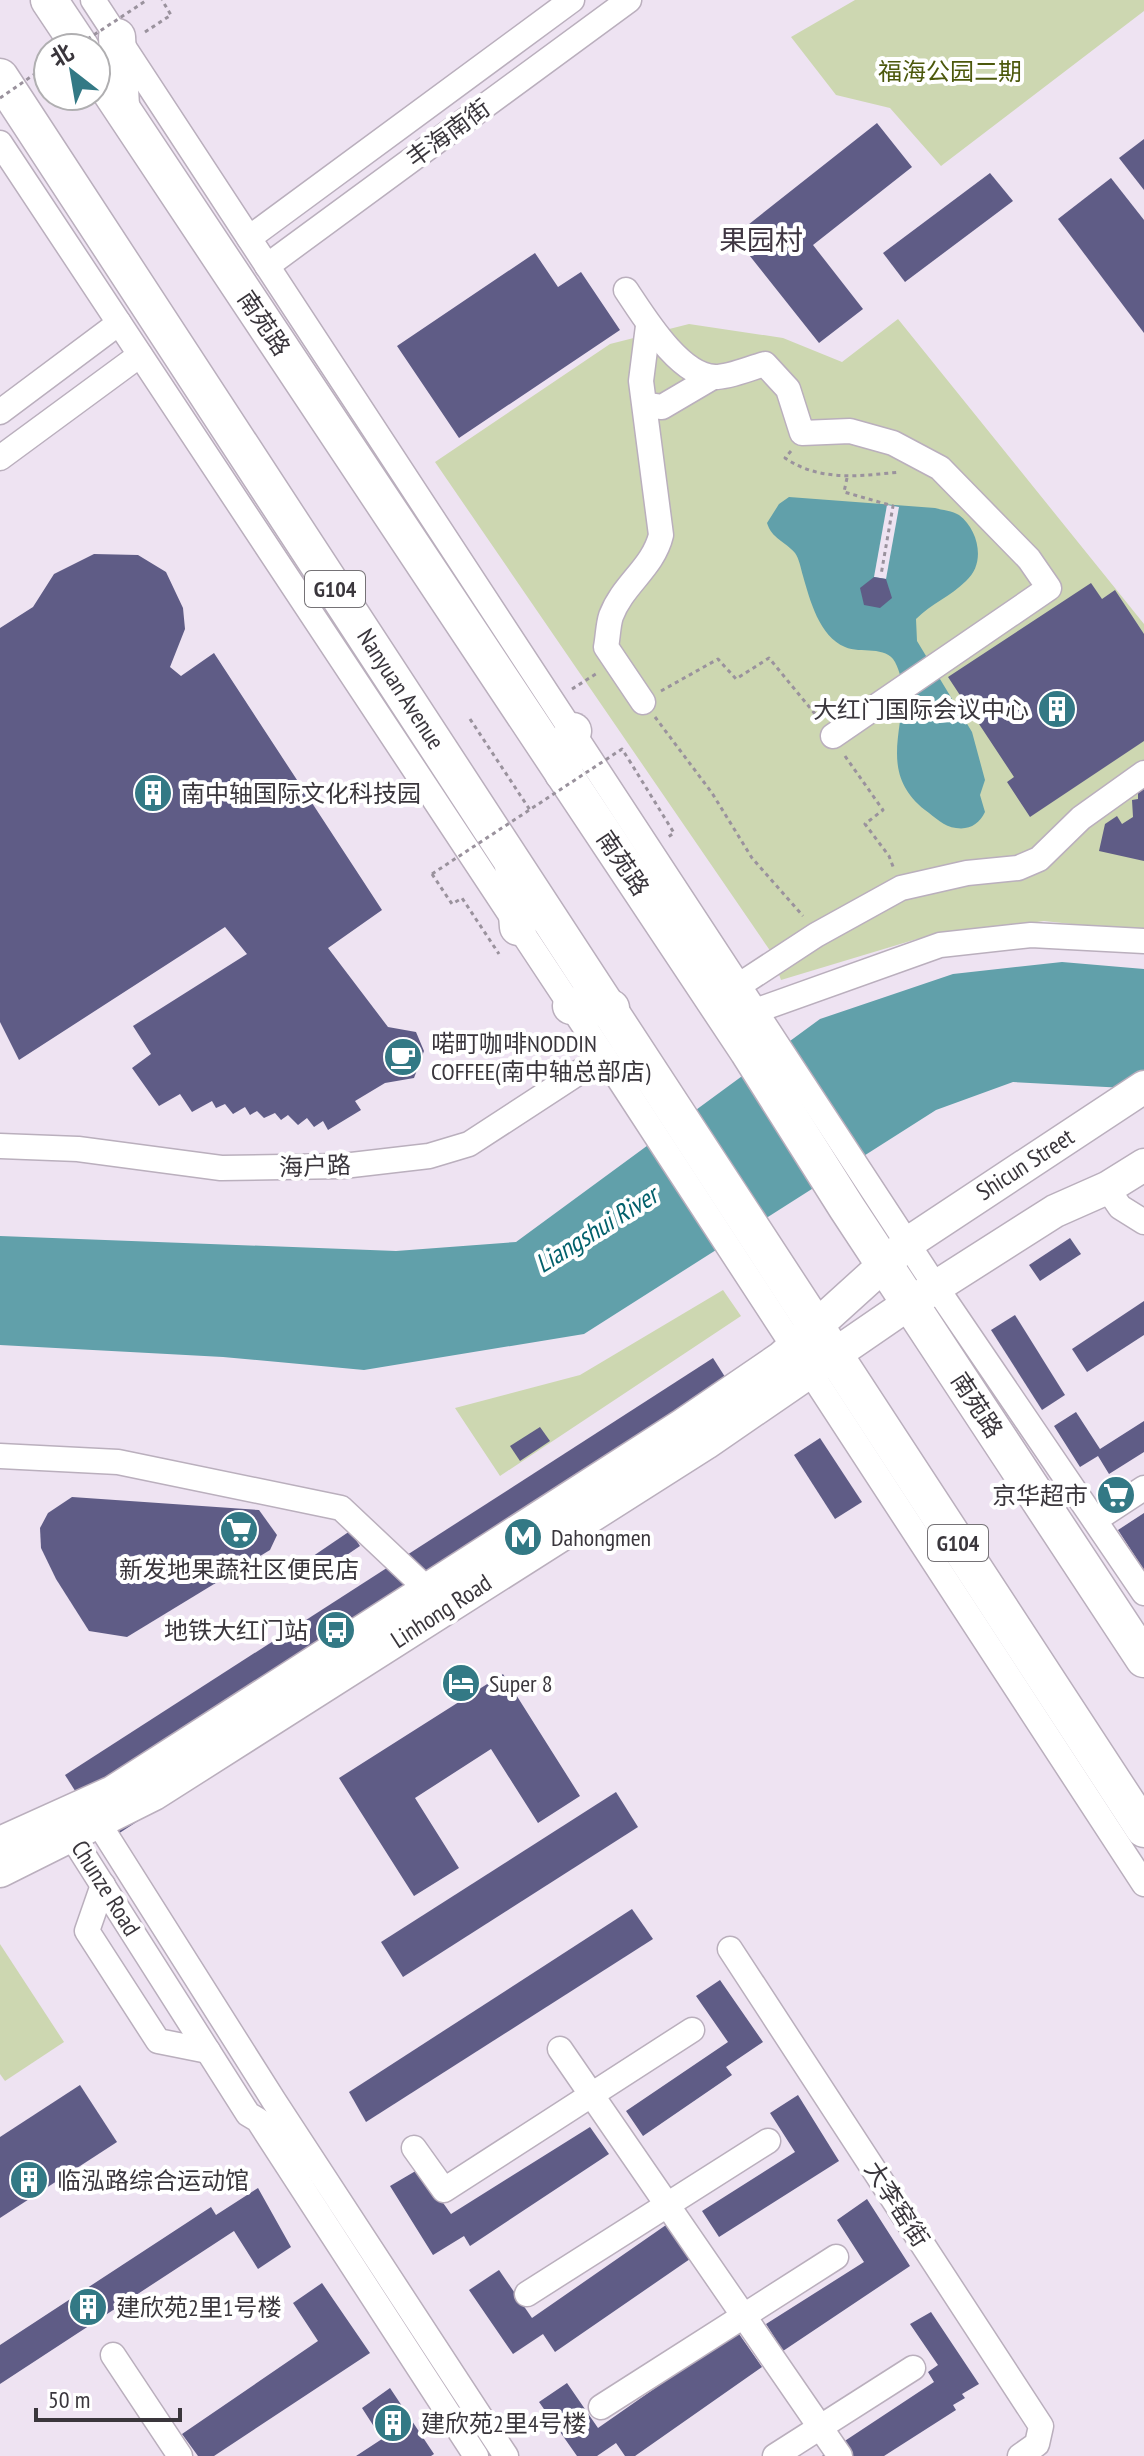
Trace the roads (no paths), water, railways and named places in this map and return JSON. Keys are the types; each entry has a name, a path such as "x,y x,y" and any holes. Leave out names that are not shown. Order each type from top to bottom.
{"highway":[{"path":"49,0 70,32"},
{"path":"121,107 131,35"},
{"name":"Nanyuan Avenue","path":"0,77 611,1008 656,1108"},
{"name":"南苑路","path":"112,94 616,852 759,1043 923,1295 1144,1659"},
{"path":"563,773 573,731"},
{"path":"616,852 656,859"},
{"path":"509,940 513,859"},
{"path":"571,1006 611,1008"},
{"name":"G104","path":"656,1108 804,1335 1144,1829"}],"main road":[{"name":"Shicun Street","path":"896,1254 1144,1087"},
{"path":"923,1295 1055,1211 1107,1188 1141,1167"},
{"name":"Linhong Road","path":"0,1871 82,1823 113,1792 683,1425 781,1358 896,1254"},
{"name":"Linhong Road","path":"0,1843 82,1823 154,1794 706,1443 923,1295"}],"street":[{"path":"93,0 131,35 249,238 755,1011 759,1043"},
{"name":"丰海南街","path":"249,238 572,0"},
{"name":"丰海南街","path":"267,266 629,0"},
{"path":"0,143 140,355 509,940 571,1006 604,1056 656,1108"},
{"path":"626,290 648,326 674,354 713,377"},
{"path":"0,412 119,323"},
{"path":"643,702 606,647 612,615 629,586 656,556 661,535 641,367 648,326"},
{"path":"0,458 140,355"},
{"path":"647,405 662,407 713,377 765,364 788,389 802,433 850,431 893,443 940,468 1029,559 1049,588 833,736"},
{"path":"738,986 816,935 901,888 967,873 1018,868 1039,859 1081,818 1144,773"},
{"path":"755,1011 940,945 1031,935 1144,941"},
{"name":"海户路","path":"0,1146 78,1149 221,1168 343,1166 429,1156 469,1144 604,1056"},
{"path":"1107,1188 1120,1207 1144,1222"},
{"path":"923,1295 1095,1520 1144,1593"},
{"path":"823,1363 1144,1884"},
{"path":"0,1456 118,1462 341,1508 428,1590"},
{"path":"1095,1520 1144,1488"},
{"name":"Chunze Road","path":"82,1823 103,1885 248,2114 258,2120 476,2456"},
{"name":"Chunze Road","path":"82,1823 506,2456"},
{"path":"103,1885 87,1931 158,2041 208,2051"},
{"name":"大李窑街","path":"730,1949 1041,2426 1037,2444 1020,2456"},
{"path":"414,2148 444,2190 692,2030"},
{"path":"560,2049 840,2456"},
{"path":"527,2294 768,2141"},
{"path":"601,2407 836,2257"},
{"path":"113,2355 180,2456"},
{"path":"775,2456 913,2368"}],"water":[{"path":"789,497 935,508 959,515 971,529 978,547 972,574 916,619 917,641 972,732 985,780 980,795 985,812 974,825 966,828 948,826 908,793 900,775 897,756 902,699 901,680 895,662 886,653 845,647 828,635 822,626 796,555 772,533 767,523 779,504"},
{"name":"Liangshui River","path":"1062,962 1144,969 1144,1089 1013,1082 936,1110 584,1334 364,1370 223,1357 0,1345 0,1236 396,1251 516,1242 820,1019 953,974"}],"place":[{"name":"大红门国际会议中心","path":"1057,709"},
{"name":"南中轴国际文化科技园","path":"153,793"},
{"name":"喏町咖啡NODDIN COFFEE(南中轴总部店)","path":"403,1057"},
{"name":"京华超市","path":"1116,1495"},
{"name":"新发地果蔬社区便民店","path":"239,1530"},
{"name":"Dahongmen","path":"523,1537"},
{"name":"地铁大红门站","path":"336,1630"},
{"name":"Super 8","path":"461,1683"},
{"name":"临泓路综合运动馆","path":"29,2180"},
{"name":"建欣苑2里1号楼","path":"88,2307"},
{"name":"建欣苑2里4号楼","path":"393,2423"}],"district":[{"name":"果园村","path":"761,239"}],"park label":[{"name":"福海公园二期","path":"950,71"}]}
